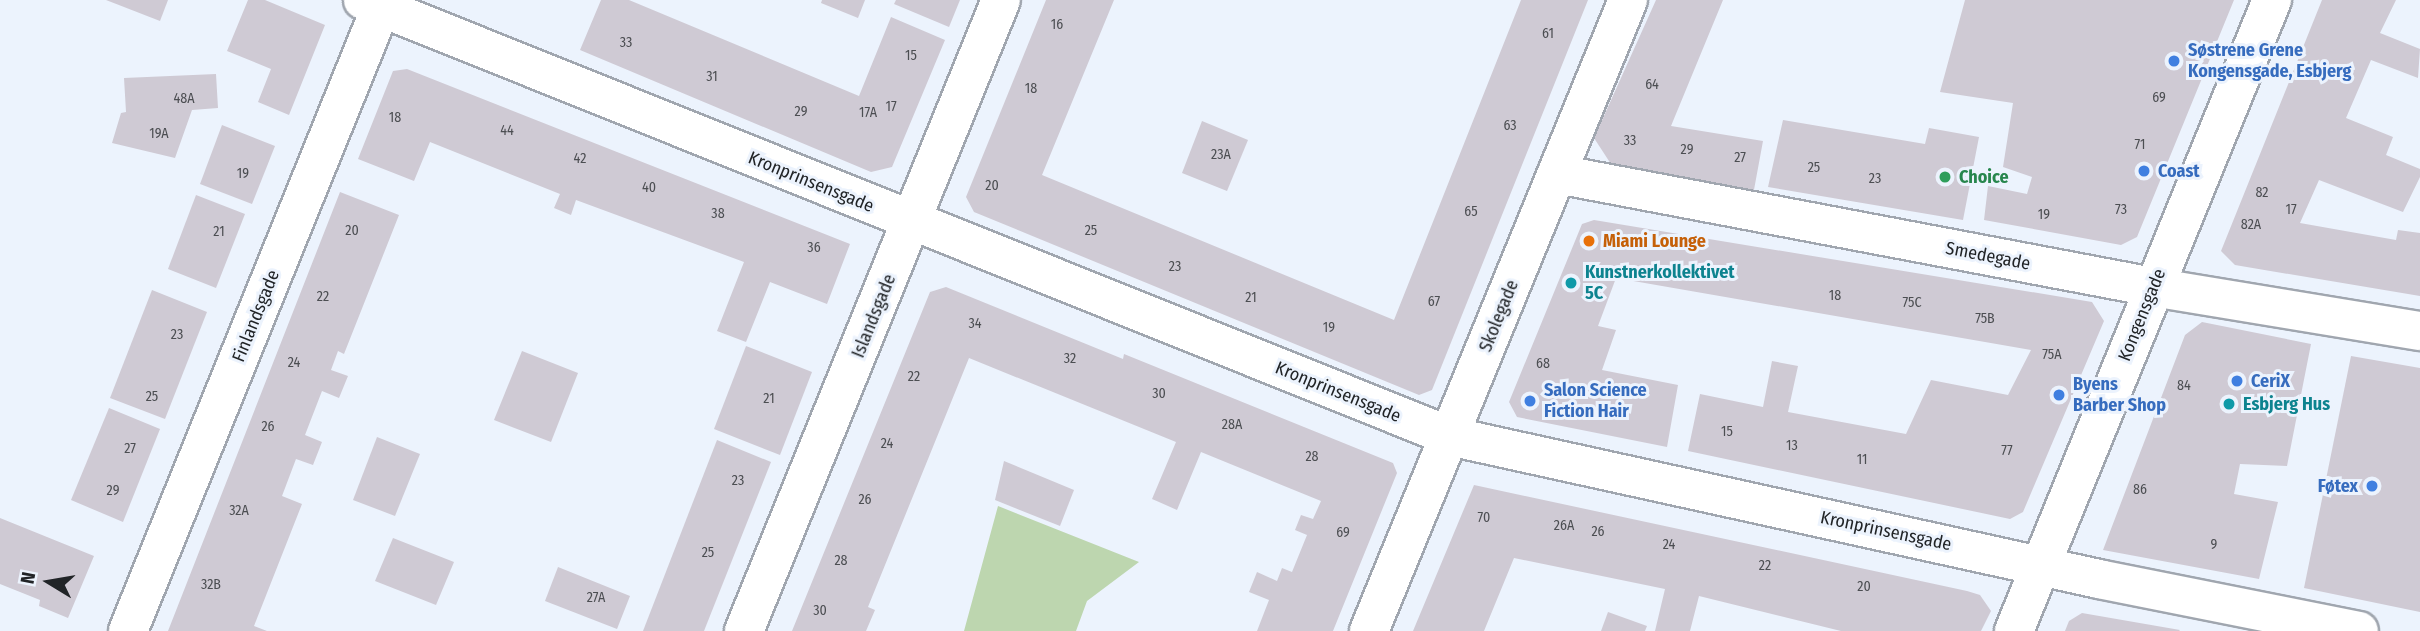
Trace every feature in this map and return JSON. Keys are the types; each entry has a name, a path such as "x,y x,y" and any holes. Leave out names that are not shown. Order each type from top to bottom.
{"street":[{"name":"Islandsgade","path":"744,631 1001,0"},
{"name":"Skolegade","path":"1369,631 1628,0"},
{"name":"Kongensgade","path":"2014,631 2272,0"},
{"name":"Kronprinsensgade","path":"376,2 912,223 1449,436 2040,564 2098,579 2359,631"},
{"name":"Finlandsgade","path":"128,631 376,2"},
{"name":"Smedegade","path":"1557,174 2153,287 2420,331"}],"green space":[{"path":"998,506 1139,562 1087,601 1076,631 964,631"}],"building":[{"path":"106,0 168,0 160,21"},
{"path":"248,0 265,0 325,25 289,115 258,102 271,69 227,51"},
{"path":"601,0 629,0 859,96 891,17 945,40 892,167 871,172 580,50"},
{"path":"822,0 865,0 858,18 821,3"},
{"path":"896,0 960,0 949,27 894,4"},
{"path":"1046,0 1114,0 1042,175 1394,320 1521,0 1588,0 1432,390 1419,395 974,212 966,197"},
{"path":"1656,0 1723,0 1671,126 1763,141 1751,206 1622,181 1594,138"},
{"path":"1965,0 2234,0 2137,237 2121,245 1984,220 1988,186 2027,194 2032,177 2003,167 2013,103 1940,92"},
{"path":"2322,0 2396,0 2380,33 2420,49 2418,78 2371,60 2346,118 2393,137 2386,155 2420,169 2420,177 2403,212 2319,180 2300,223 2396,240 2398,230 2420,233 2420,296 2235,265 2221,251"},
{"path":"407,69 850,244 827,304 770,282 746,342 717,331 744,262 576,200 571,215 554,208 560,194 430,142 414,181 358,159 393,71"},
{"path":"216,74 218,108 192,110 175,158 112,143 121,113 126,112 124,78"},
{"path":"1783,120 1925,144 1929,128 1979,137 1963,220 1768,187"},
{"path":"1202,121 1248,140 1227,191 1182,173"},
{"path":"222,125 275,146 252,204 200,184"},
{"path":"340,192 399,215 344,354 338,351 331,370 348,376 339,398 322,391 305,435 322,442 313,465 296,459 282,496 302,504 254,626 267,631 168,631"},
{"path":"196,195 245,214 216,288 168,269"},
{"path":"1594,220 2092,302 2104,321 2023,512 2010,519 1688,451 1700,394 1763,407 1772,361 1798,366 1788,412 1906,434 1931,380 2008,395 2031,350 1616,278 1598,326 1616,330 1602,370 1678,385 1667,447 1517,417 1509,402 1582,224"},
{"path":"946,287 1123,359 1124,354 1393,463 1397,473 1333,631 1257,631 1269,600 1249,592 1257,572 1277,581 1282,568 1292,572 1307,535 1295,530 1301,515 1313,519 1321,501 1201,452 1177,510 1152,499 1176,442 969,358 868,607 875,610 866,631 792,631 930,292"},
{"path":"152,290 207,312 165,419 110,398"},
{"name":"Esbjerg Hus","path":"2202,322 2311,344 2287,466 2240,464 2234,494 2278,502 2259,579 2103,550 2185,335"},
{"path":"746,346 812,372 780,455 714,429"},
{"path":"522,351 578,373 551,442 494,420"},
{"name":"Føtex","path":"2351,356 2420,368 2420,612 2304,588"},
{"path":"109,408 160,429 123,522 71,500"},
{"path":"377,437 420,454 395,516 353,500"},
{"path":"717,440 771,462 704,631 643,631"},
{"path":"1004,461 1074,490 1060,526 995,500"},
{"path":"1474,485 1967,591 1980,595 1991,611 1981,631 1841,631 1699,596 1690,631 1655,631 1665,589 1514,558 1484,631 1413,631"},
{"path":"0,518 94,556 68,618 39,606 40,600 0,584"},
{"path":"393,538 454,562 436,605 375,581"},
{"path":"558,567 630,596 617,629 545,601"},
{"path":"1608,612 1647,626 1645,631 1601,631"},
{"path":"2082,613 2180,630 2065,631 2069,621"}],"place":[{"name":"Søstrene Grene Kongensgade, Esbjerg","path":"2174,61"},
{"name":"Coast","path":"2144,171"},
{"name":"Choice","path":"1945,177"},
{"name":"Miami Lounge","path":"1589,241"},
{"name":"Kunstnerkollektivet 5C","path":"1571,283"},
{"name":"CeriX","path":"2237,381"},
{"name":"Byens Barber Shop","path":"2059,395"},
{"name":"Salon Science Fiction Hair","path":"1530,401"},
{"name":"Esbjerg Hus","path":"2229,404"},
{"name":"Føtex","path":"2372,486"}]}
